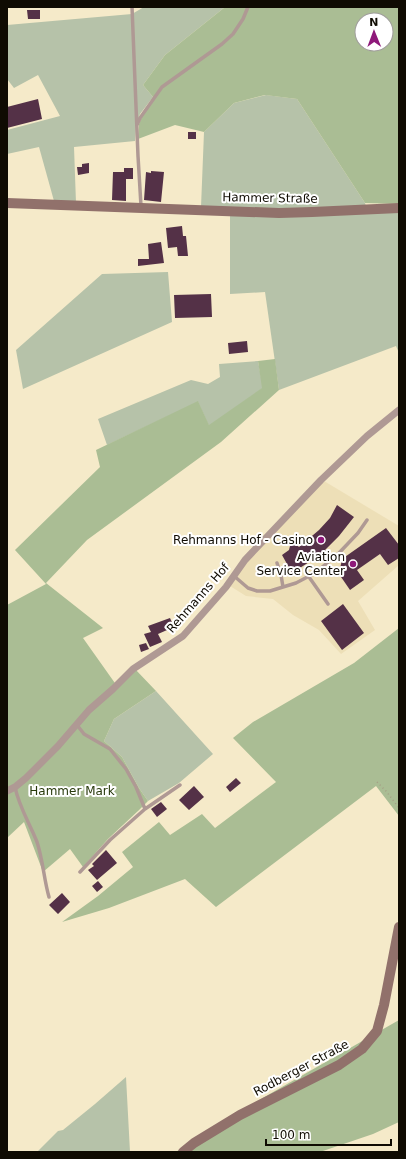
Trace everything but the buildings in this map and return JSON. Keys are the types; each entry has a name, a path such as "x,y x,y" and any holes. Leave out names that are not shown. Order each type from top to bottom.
{"main road":[{"name":"Hammer Straße","path":"7,203 279,213 399,208"},
{"name":"Rodberger Straße","path":"183,1152 194,1143 240,1115 339,1065 362,1049 377,1031 384,1006 399,927"}],"street":[{"name":"Rehmanns Hof","path":"7,791 15,787 26,778 77,725 89,710 114,689 133,669 183,636 226,587 245,560 321,480 367,436 399,410"}],"lane":[{"path":"132,7 141,208"},
{"path":"137,130 140,118 162,87 234,34 243,20 248,7"},
{"path":"234,576 248,588 257,591 270,591 309,577 338,554 358,533 367,520"},
{"path":"277,563 283,587"},
{"path":"309,577 328,604"},
{"path":"77,725 84,734 110,748 126,769 136,787 145,809"},
{"path":"80,872 110,840 145,809 180,785"},
{"path":"15,787 16,796 37,844 49,897"}],"path":[{"path":"377,782 399,808"}],"shaded area":[{"path":"324,481 399,526 399,565 358,601 375,630 341,654 319,630 293,615 273,599 246,596 230,586 248,560"}],"green space":[{"path":"144,7 225,7 165,55 143,85 153,97 140,114 136,125 135,141 74,147 76,203 54,201 39,147 7,154 7,130 60,116 38,75 14,88 7,79 7,25 132,14"},
{"path":"225,7 399,7 399,204 365,203 297,99 265,95 234,103 204,132 175,125 138,139 139,124 153,97 143,85 165,55"},
{"path":"266,95 297,99 365,203 368,213 399,213 399,353 396,346 279,390 265,292 230,294 230,215 201,207 204,132 234,103"},
{"path":"168,272 172,322 23,389 16,350 102,274"},
{"name":"Hammer Mark","path":"275,359 279,390 221,442 87,540 46,583 103,628 83,638 117,686 135,669 156,691 114,719 104,741 122,757 148,801 108,839 83,867 70,849 43,872 24,822 7,838 7,605 46,584 15,550 100,467 96,450 198,401 209,425 262,388 258,361"},
{"path":"258,361 263,388 209,426 198,402 107,445 98,419 191,380 208,384 220,377 219,364"},
{"path":"399,628 399,816 376,786 216,907 185,879 109,908 62,922 98,896 133,867 122,852 159,822 170,835 202,814 215,828 276,782 233,738 253,722 354,663"},
{"path":"156,691 213,754 179,783 148,801 122,757 104,741 114,719"},
{"path":"399,1020 399,1122 373,1134 320,1152 176,1152 235,1114"},
{"path":"126,1077 130,1152 37,1152 58,1131 63,1130"}],"place":[{"name":"Rehmanns Hof - Casino","path":"321,540"},
{"name":"Aviation Service Center","path":"353,564"}]}
